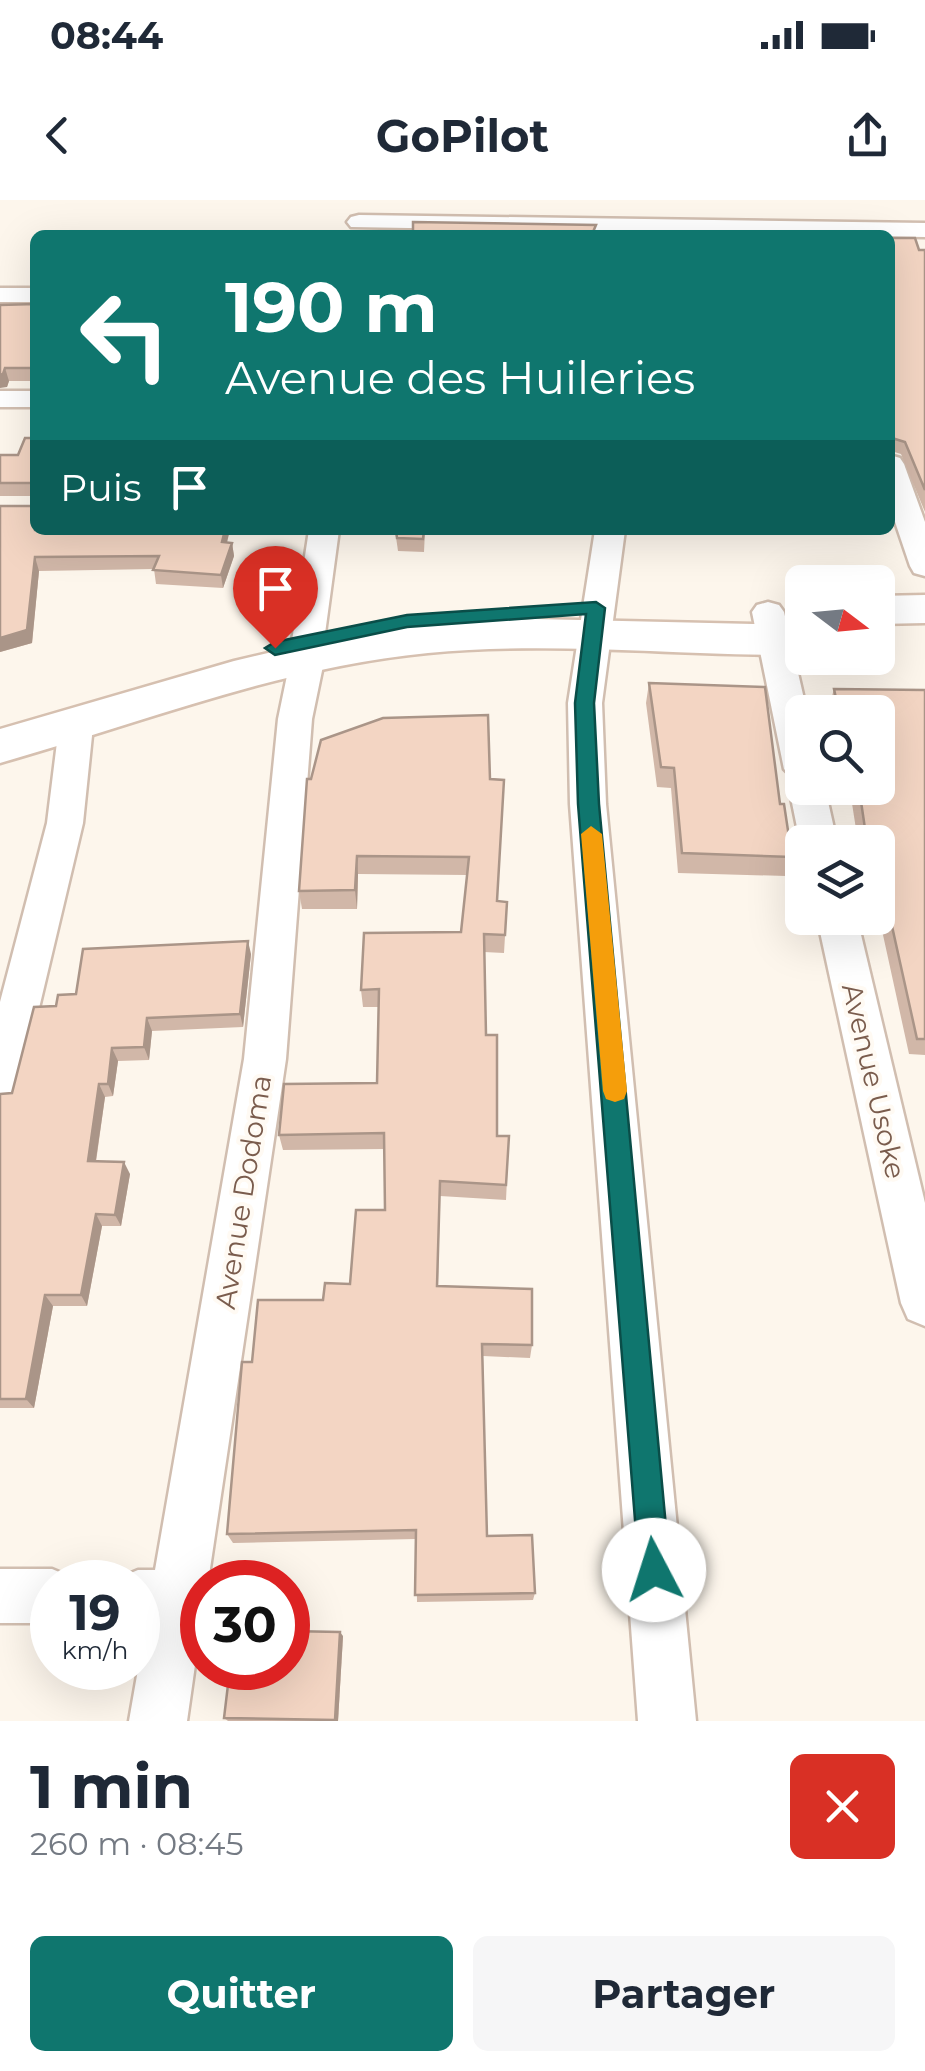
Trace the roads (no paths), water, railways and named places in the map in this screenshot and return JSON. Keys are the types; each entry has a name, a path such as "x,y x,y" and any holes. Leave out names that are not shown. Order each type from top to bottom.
{"main road":[{"path":"895,610 925,609"},
{"path":"0,717 308,651 594,621 785,626"},
{"path":"895,640 925,640"},
{"path":"0,746 76,726 308,651"}],"street":[{"path":"686,230 692,200"},
{"path":"802,200 811,230"},
{"path":"359,219 526,212 678,230"},
{"path":"895,231 925,230"},
{"path":"0,295 30,295"},
{"path":"0,399 30,399"},
{"path":"895,479 925,566"},
{"name":"Avenue Dodoma","path":"160,1587 264,1059 295,719 323,535"},
{"path":"609,535 585,703 588,804 667,1721"},
{"path":"0,1084 66,823 76,726"},
{"name":"Avenue Usoke","path":"840,935 925,1304"},
{"path":"0,1596 30,1596"},
{"name":"Avenue Dodoma","path":"158,1690 158,1721"}]}
